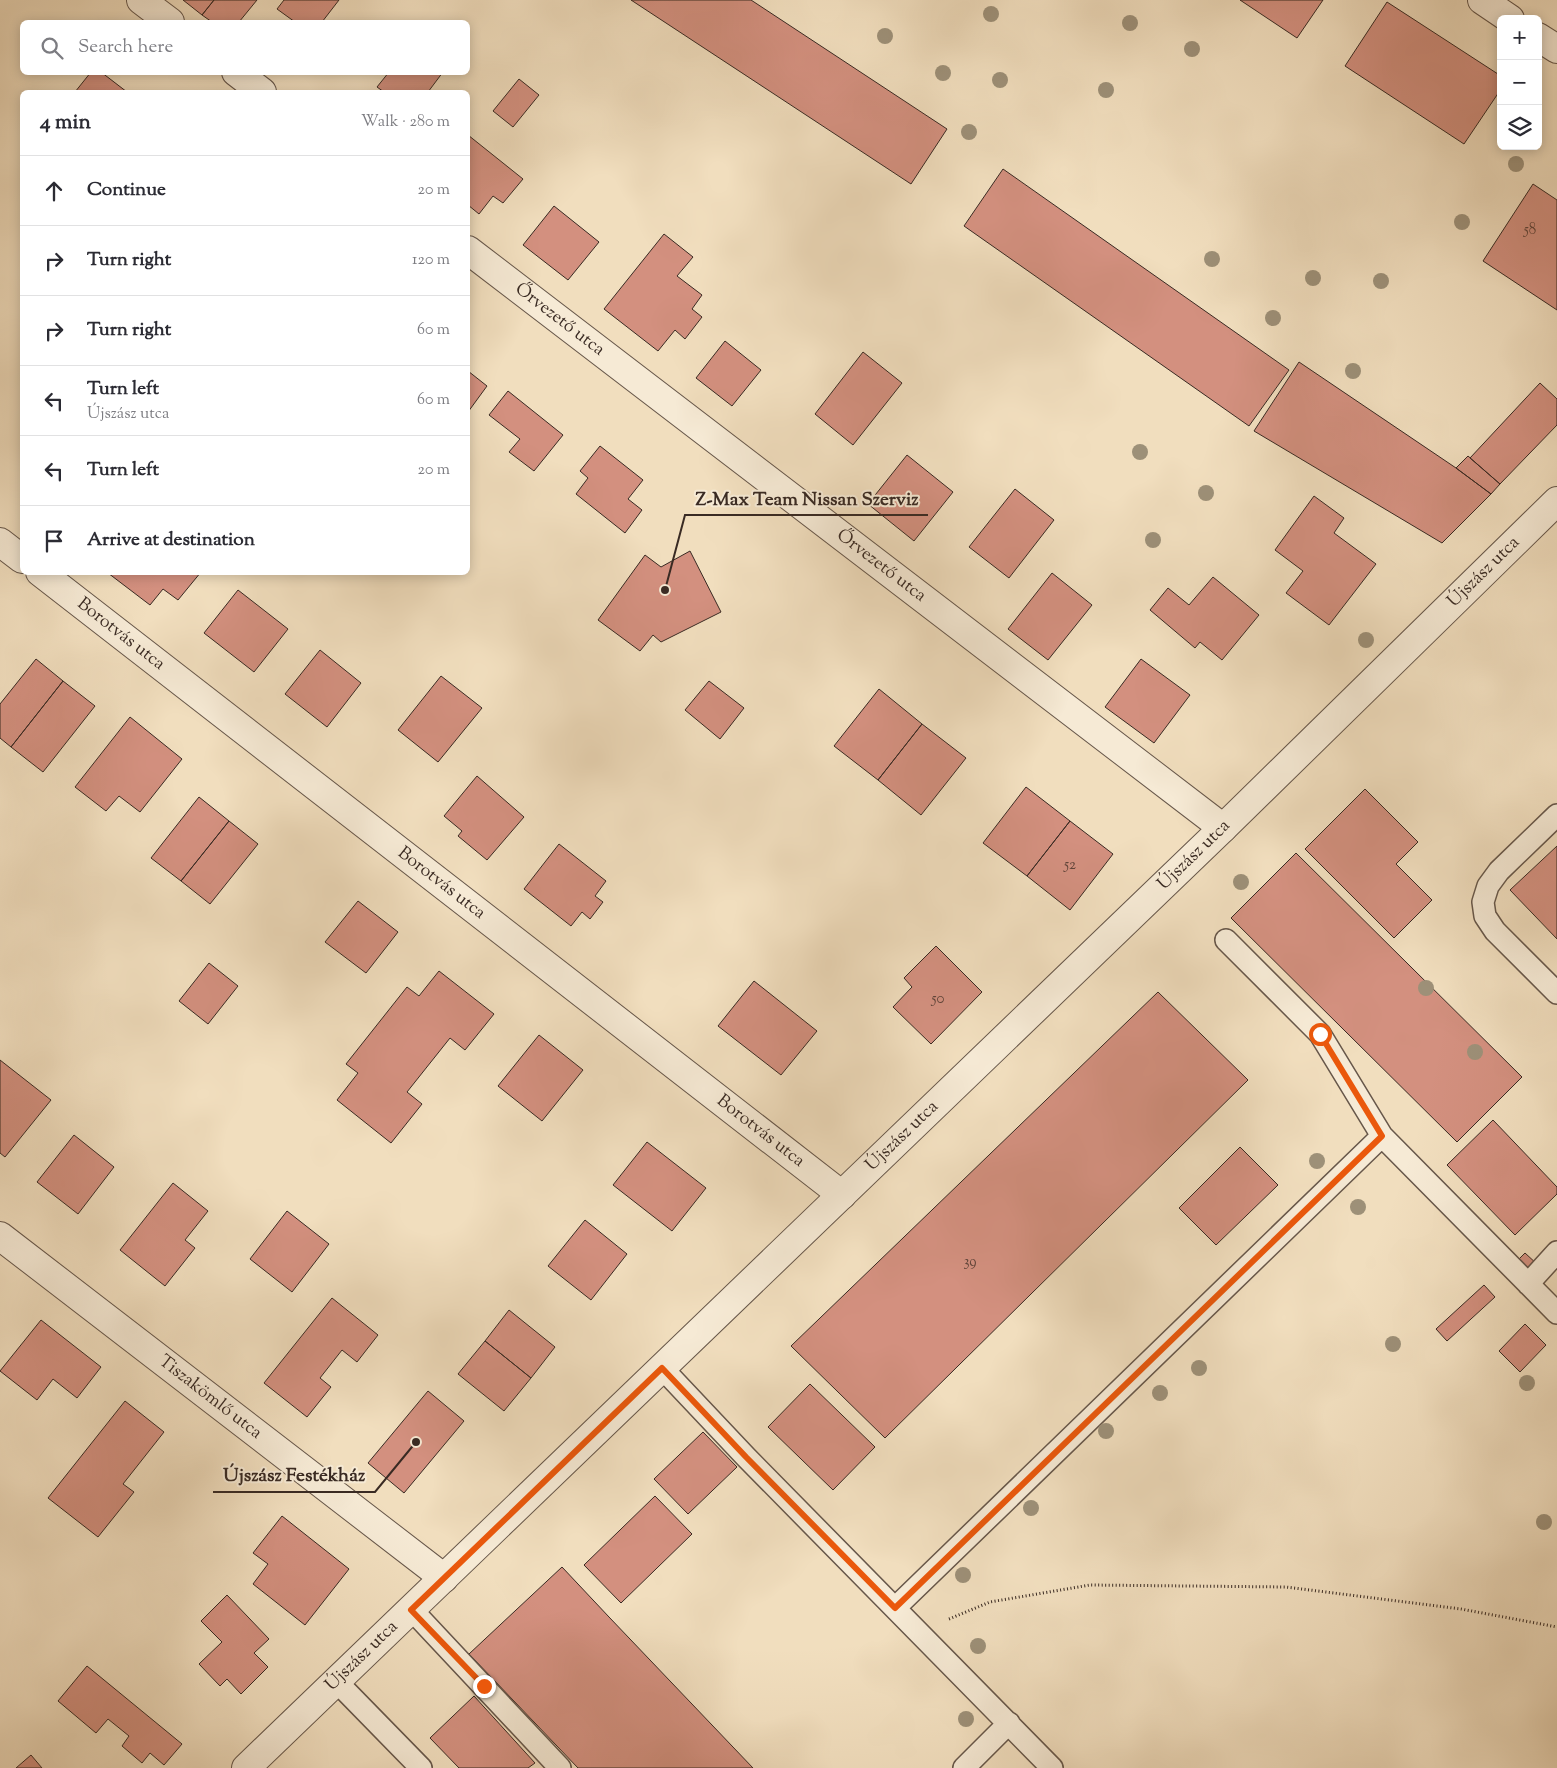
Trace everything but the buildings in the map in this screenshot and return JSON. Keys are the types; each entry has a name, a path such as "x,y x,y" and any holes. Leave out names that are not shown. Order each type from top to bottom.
{"street":[{"path":"141,0 167,20"},
{"path":"1482,0 1504,15"},
{"path":"1542,40 1557,49"},
{"path":"240,75 259,90"},
{"name":"Őrvezető utca","path":"470,252 1223,828"},
{"name":"Újszász utca","path":"246,1768 1223,828 1557,501"},
{"path":"0,542 20,557"},
{"name":"Borotvás utca","path":"44,575 842,1195"},
{"name":"Tiszakömlő utca","path":"0,1236 444,1578"}],"lane":[{"path":"1557,815 1499,871 1488,886 1483,902 1486,916 1495,931 1557,993"},
{"path":"1226,940 1320,1034 1382,1136 1557,1313"},
{"path":"895,1608 1382,1136"},
{"path":"1528,1284 1557,1252"},
{"path":"662,1368 726,1436 1052,1768"},
{"path":"411,1610 560,1768"},
{"path":"336,1681 421,1768"},
{"path":"964,1768 1009,1723"}],"path":[{"path":"918,1632 990,1602 1090,1585 1286,1587 1462,1609 1557,1627"}],"place":[{"name":"Z-Max Team Nissan Szerviz","path":"665,590"},
{"name":"Újszász Festékház","path":"416,1442"}],"route":[{"path":"484,1686 411,1610 662,1368 746,1457 895,1608 1382,1136 1320,1034"}]}
